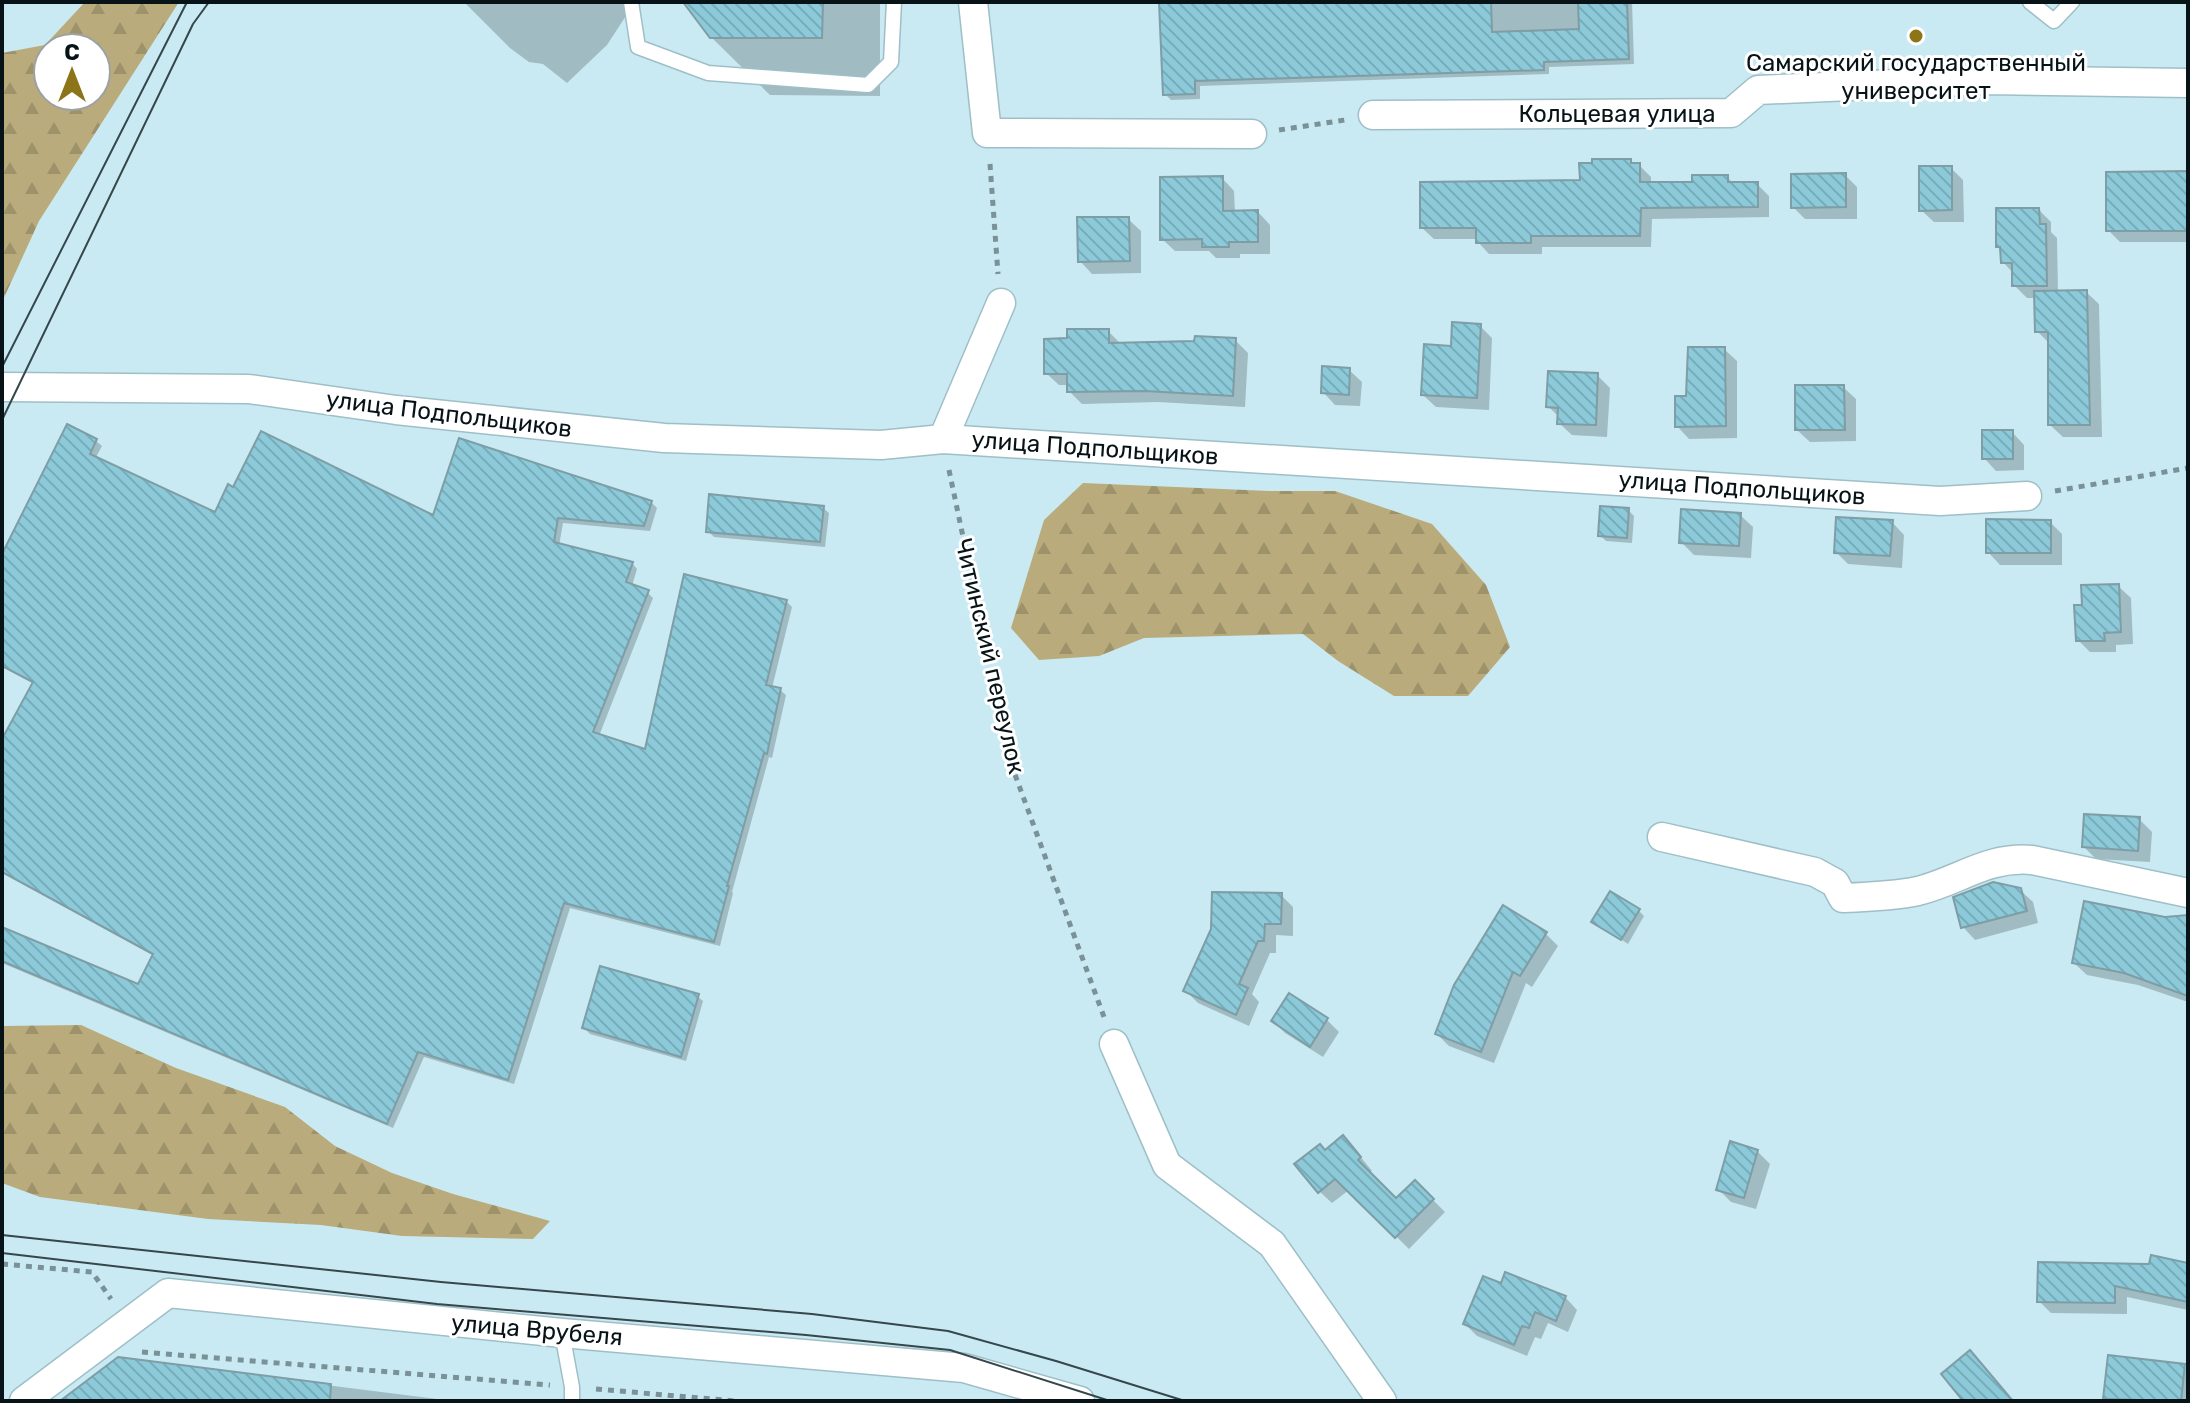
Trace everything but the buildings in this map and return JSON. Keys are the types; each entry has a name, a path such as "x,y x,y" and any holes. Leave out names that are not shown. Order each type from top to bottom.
{"street":[{"path":"973,2 987,133 1252,134"},
{"name":"Кольцевая улица","path":"1373,115 1731,113 1758,90 1986,80 2188,83"},
{"path":"943,439 1001,303"},
{"name":"улица Подпольщиков","path":"2,387 249,389 396,410 664,438 881,445 943,439 1940,501 2027,496"},
{"path":"1662,837 1815,872 1835,883 1843,898 1920,890 2002,860 2017,859 2188,893"},
{"path":"1114,1044 1167,1165 1272,1244 1382,1401"},
{"name":"улица Врубеля","path":"24,1401 168,1293 562,1333 964,1368 1079,1401"}],"lane":[{"path":"631,2 638,47 708,73 868,85 891,62 894,2"},
{"path":"2030,2 2054,21 2072,2"},
{"path":"562,1333 572,1394"}],"path":[{"path":"1252,134 1373,115"},
{"path":"987,133 1001,303"},
{"name":"Читинский переулок","path":"943,439 1010,761 1114,1044"},
{"path":"2027,496 2188,468"},
{"path":"2,1264 92,1272 129,1323 142,1352 572,1394 735,1401"}],"green space":[{"path":"85,2 179,2 112,107 112,32 57,32"},
{"path":"32,47 32,112 109,112 39,221 2,302 2,53"},
{"path":"1083,483 1335,491 1432,524 1486,585 1510,647 1468,696 1394,696 1338,661 1303,634 1144,638 1099,656 1039,660 1011,628 1044,520"},
{"path":"81,1025 176,1068 285,1107 335,1146 392,1173 550,1221 533,1239 402,1236 321,1225 208,1219 40,1197 2,1183 2,1026"}],"tram line":[{"path":"2,367 187,2"},
{"path":"2,420 193,24 209,2"},
{"path":"2,1235 441,1282 812,1314 948,1331 1185,1401"},
{"path":"2,1253 437,1304 950,1350 1110,1401"}],"place":[{"name":"Самарский государственный университет","path":"1916,36"}]}
